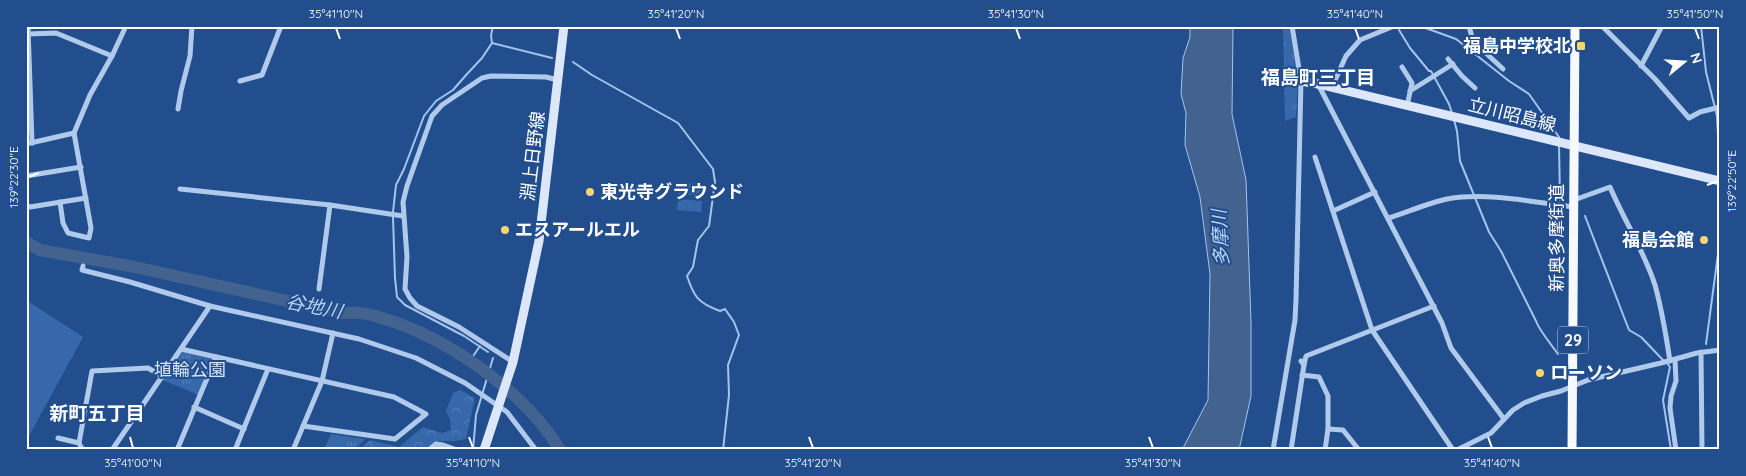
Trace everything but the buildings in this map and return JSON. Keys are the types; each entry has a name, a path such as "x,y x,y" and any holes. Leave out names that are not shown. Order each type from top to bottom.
{"main road":[{"name":"淵上日野線","path":"499,405 513,362 539,241 564,26"},
{"name":"新奥多摩街道","path":"1572,450 1575,26"},
{"name":"立川昭島線","path":"1301,81 1718,181"},
{"path":"484,450 499,405"}],"street":[{"path":"28,26 29,144 74,133"},
{"path":"60,202 63,223 68,233 89,238 91,228 74,133 90,95 126,26"},
{"path":"178,109 180,91 190,56 192,26"},
{"path":"240,81 262,75 281,26"},
{"path":"1273,450 1295,320 1301,81 1292,26"},
{"path":"1332,87 1346,56 1360,40 1394,26"},
{"path":"1469,26 1473,41 1503,69"},
{"path":"1602,26 1655,78 1689,118 1700,112 1719,108"},
{"path":"1641,66 1662,26"},
{"path":"28,34 56,33 112,56"},
{"path":"1448,59 1473,86 1475,79"},
{"path":"1410,91 1453,64"},
{"path":"1402,67 1412,83 1407,106"},
{"path":"513,362 478,338 418,306 410,298 405,289 407,257 403,202 406,186 432,116 442,105 482,78 490,76 546,77 558,80"},
{"path":"1318,84 1434,306 1451,348 1504,419"},
{"path":"1315,157 1372,330 1453,450"},
{"path":"26,176 81,167"},
{"path":"1389,218 1446,200 1472,197 1573,204 1610,187 1640,246 1654,284 1664,322 1676,381 1671,396 1670,408 1676,450"},
{"path":"180,188 330,205 403,216"},
{"path":"1333,211 1375,192"},
{"path":"26,205 30,207 86,198"},
{"path":"319,289 330,205"},
{"path":"83,266 82,270 210,306 373,343 416,358 465,383 499,405 507,412 536,450"},
{"path":"112,450 210,306"},
{"path":"1291,450 1302,375 1302,363 1306,356 1434,306"},
{"path":"293,450 322,381 333,333"},
{"path":"182,349 394,397 426,414 395,439 303,426"},
{"path":"1457,450 1491,433 1513,410 1524,403 1588,380 1671,361 1701,352 1720,350"},
{"path":"1701,352 1702,450"},
{"path":"177,450 216,357"},
{"path":"84,450 79,443 92,371 148,368 162,376"},
{"path":"235,450 268,369"},
{"path":"1302,375 1319,377 1328,396 1328,429 1325,450"},
{"path":"194,407 244,428"},
{"path":"1328,429 1343,430 1359,450"},
{"path":"58,438 79,443"},
{"path":"429,450 436,444 457,450"}],"green space":[{"path":"1283,26 1289,26 1298,79 1296,117 1285,121"},
{"path":"679,182 704,185 703,196 678,194"},
{"path":"678,199 702,201 701,212 677,210"},
{"path":"26,300 83,337 29,436 26,434"},
{"name":"埴輪公園","path":"181,349 216,357 199,395 160,379"},
{"path":"460,390 475,398 466,439 438,441 427,450 359,450 370,440 399,447 423,427 442,433 451,430 450,419 446,411 453,393"},
{"path":"331,434 365,439 355,450 324,450"}],"water":[{"name":"多摩川","path":"1190,26 1233,26 1232,114 1246,180 1251,322 1251,396 1239,450 1182,450 1208,400 1210,274 1200,197 1185,145 1186,113 1181,94 1183,58 1190,37"}],"waterway":[{"path":"492,43 493,26"},
{"path":"1420,26 1456,39 1509,81 1529,94 1559,137 1559,140"},
{"path":"1701,26 1706,72 1717,116 1720,172"},
{"path":"1399,30 1410,48 1431,71 1452,113"},
{"path":"492,43 552,58"},
{"path":"393,212 396,185 424,116 436,101 453,90 482,58 492,43"},
{"path":"573,62 592,75 678,123 713,169 715,182 709,226 698,240 693,267 687,276 692,289 702,302 720,311 725,309 734,322 739,335 728,365 729,395 723,450"},
{"path":"1454,120 1460,161 1489,232 1501,251 1540,329 1558,354"},
{"path":"1559,145 1560,200"},
{"path":"1585,216 1629,330 1641,337 1663,360"},
{"path":"393,217 397,297 405,305 464,336 488,352"},
{"path":"1706,344 1720,239"},
{"name":"谷地川","path":"26,242 40,250 135,267 341,313 369,314 397,323 443,344 489,374 529,410 560,450"},
{"path":"469,362 480,346"},
{"path":"473,450 476,415 493,358"},
{"path":"1667,363 1670,367 1663,400 1671,450"}],"place":[{"name":"福島中学校北","path":"1581,46"},
{"name":"東光寺グラウンド","path":"590,192"},
{"name":"エスアールエル","path":"505,230"},
{"name":"福島会館","path":"1704,240"},
{"name":"ローソン","path":"1540,373"}],"district":[{"name":"福島町三丁目","path":"1318,77"},
{"name":"新町五丁目","path":"97,413"}]}
